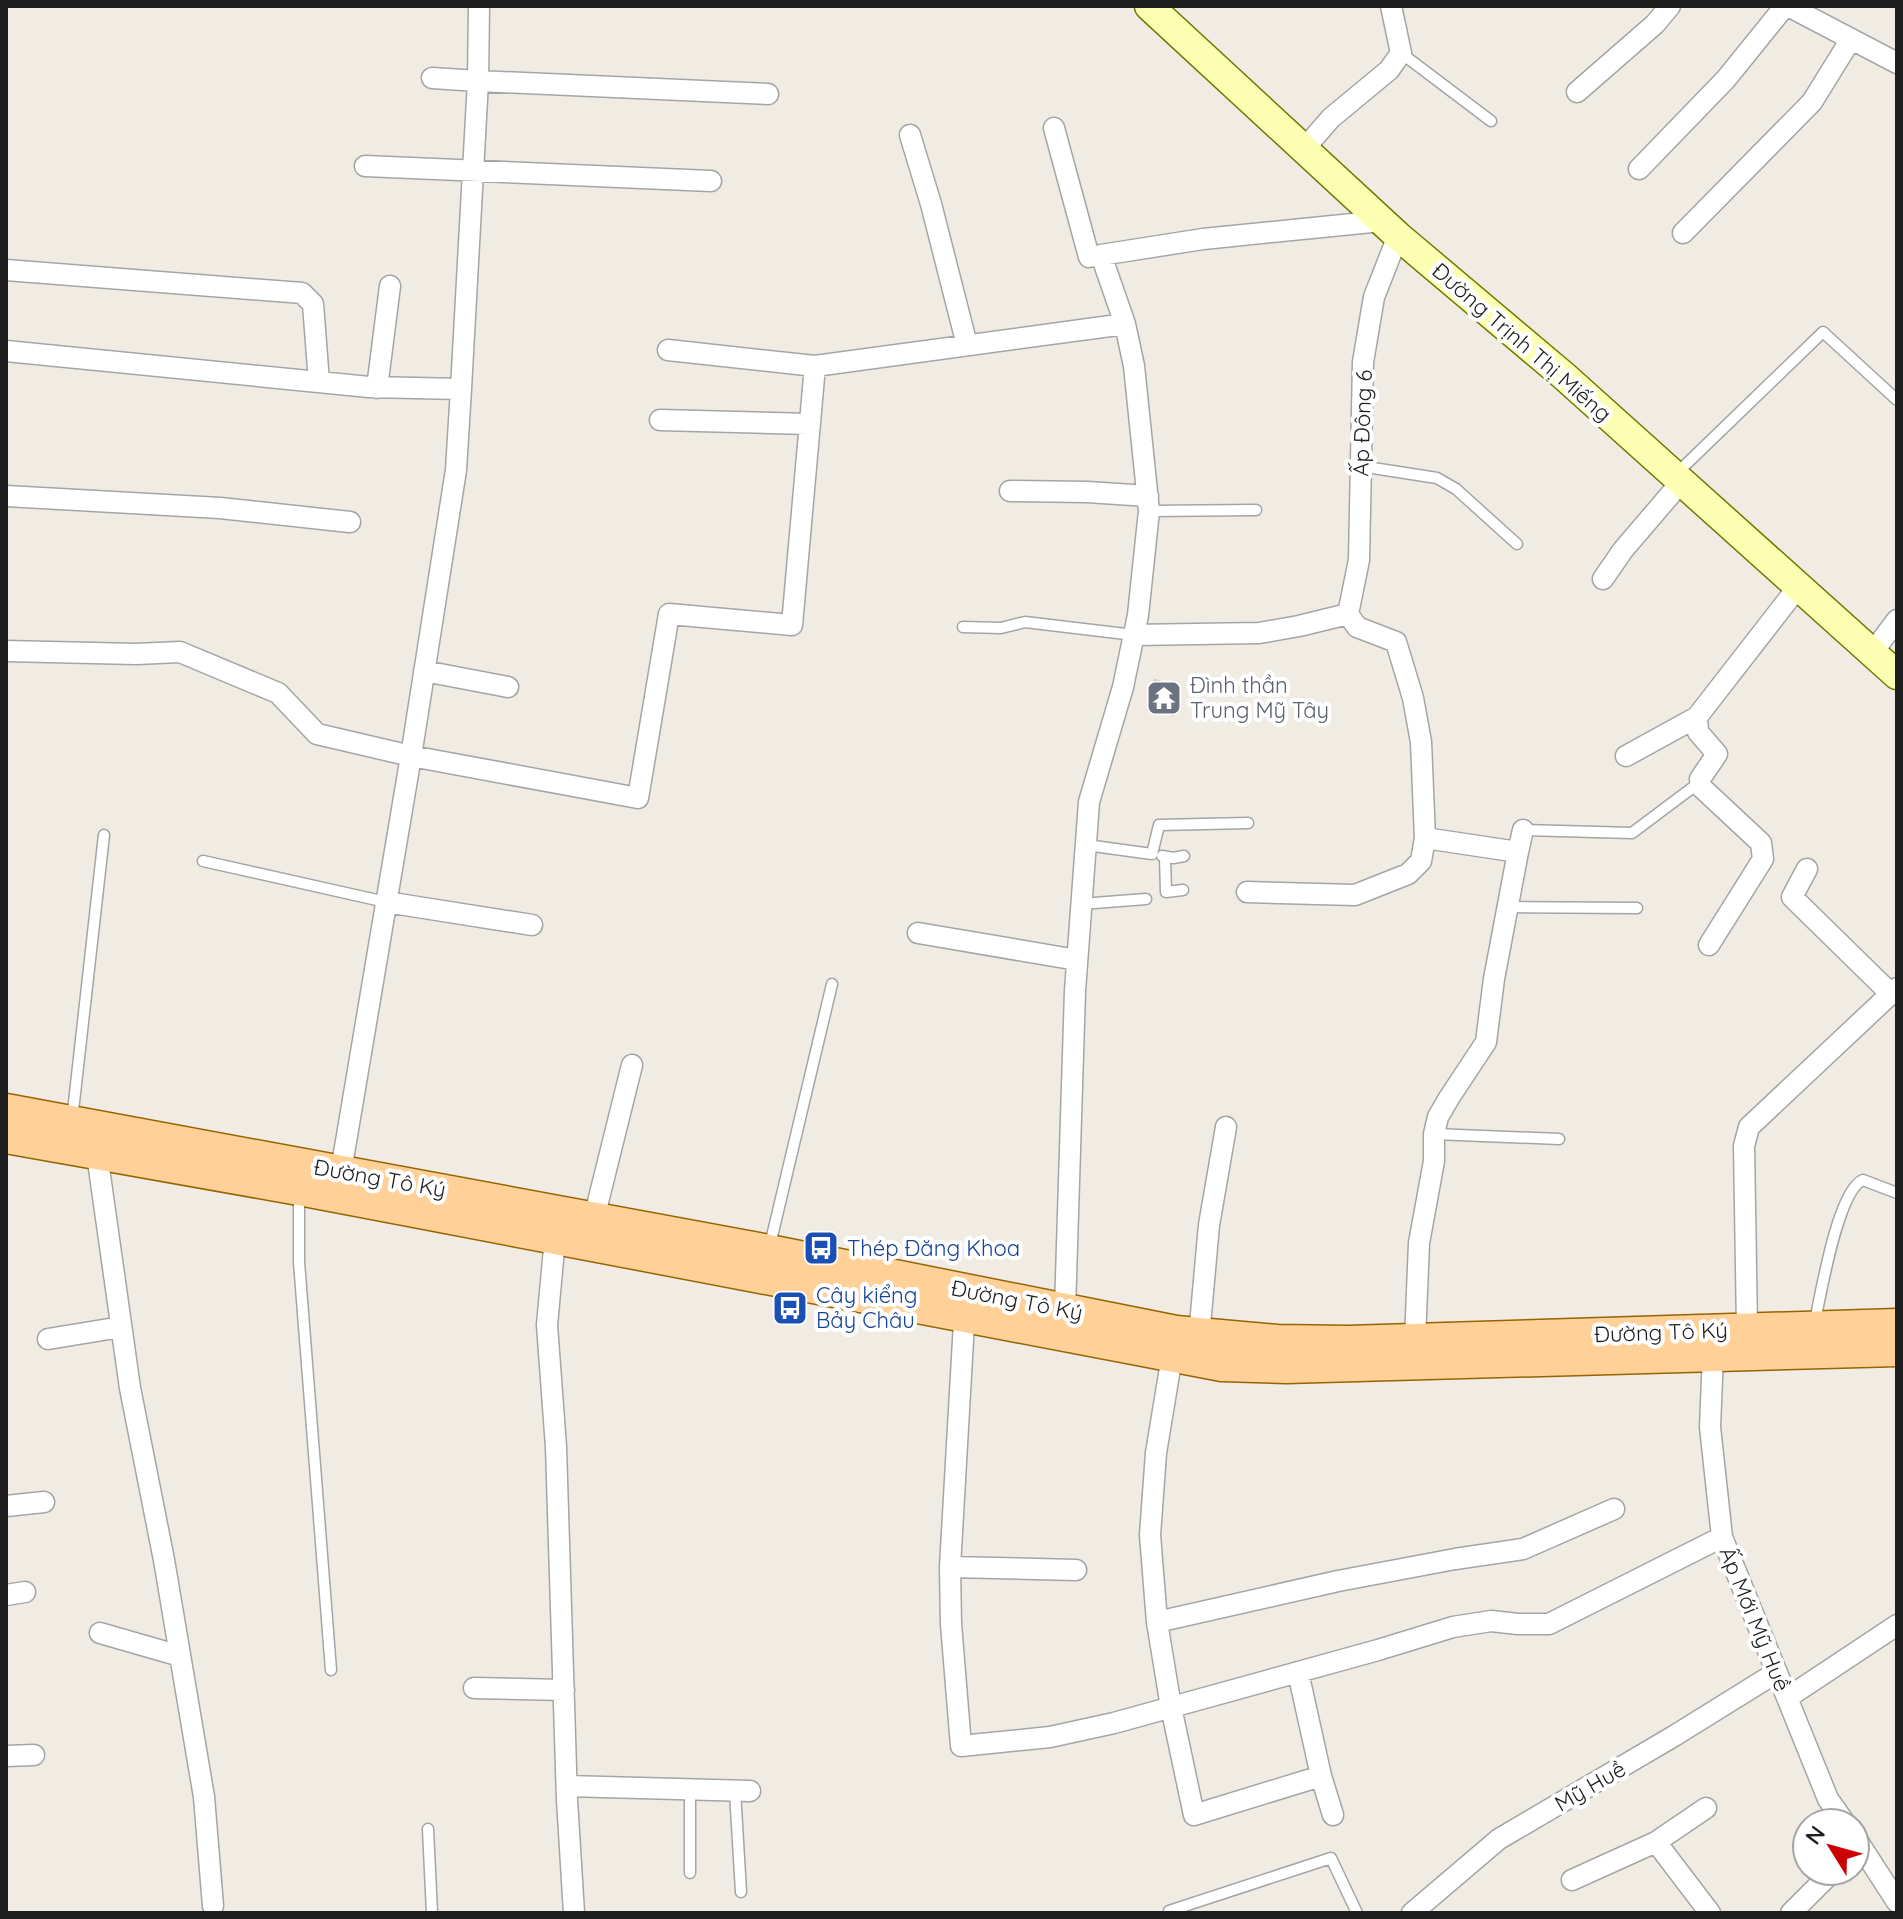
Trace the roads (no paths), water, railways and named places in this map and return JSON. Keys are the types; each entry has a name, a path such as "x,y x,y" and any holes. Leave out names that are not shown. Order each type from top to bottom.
{"main road":[{"name":"Đường Trịnh Thị Miếng","path":"1149,6 1390,228 1564,376 1897,675"},
{"name":"Đường Tô Ký","path":"6,1110 769,1251 965,1303"},
{"name":"Đường Tô Ký","path":"6,1137 555,1238 965,1303 1064,1322 1199,1336 1277,1341 1415,1340 1897,1325"},
{"name":"Đường Tô Ký","path":"1064,1322 1172,1356 1222,1365 1286,1367 1897,1350"}],"street":[{"path":"341,1171 456,470 478,81 479,6"},
{"path":"1304,149 1331,118 1389,70 1401,53 1391,6"},
{"path":"1577,92 1655,24 1670,6"},
{"path":"1639,169 1726,79 1787,6 1897,63"},
{"path":"1683,233 1812,102 1851,39"},
{"path":"432,78 768,94"},
{"path":"1054,128 1089,257 1203,239 1390,228"},
{"path":"910,135 967,345"},
{"path":"365,166 711,181"},
{"name":"Ấp Đông 6","path":"1348,614 1359,560 1363,362 1390,228"},
{"path":"1064,1322 1077,960 1089,802 1123,687 1134,635 1148,503 1134,366 1125,324 1101,255"},
{"path":"6,270 302,293 313,304 319,382"},
{"path":"377,388 390,286"},
{"path":"668,350 815,366 1125,324"},
{"path":"6,351 377,388 461,389"},
{"path":"6,651 180,652 278,693 317,734 411,756 638,798 669,614 792,625 815,366"},
{"path":"660,420 810,424"},
{"path":"1603,579 1678,478"},
{"path":"1010,491 1087,492 1148,503"},
{"path":"6,496 220,508 350,522"},
{"path":"1626,756 1697,717 1798,587"},
{"path":"1134,635 1259,633 1348,614 1357,627 1396,642 1413,698 1421,742 1425,838 1421,861 1408,874 1355,895 1247,892"},
{"path":"1872,653 1897,620"},
{"path":"424,671 508,687"},
{"path":"1697,717 1698,732 1717,754 1700,782 1701,787 1761,843 1763,852 1763,859 1709,945"},
{"path":"1415,1340 1414,1303 1419,1243 1434,1161 1434,1134 1438,1117 1486,1042 1507,907 1523,830"},
{"path":"1425,838 1518,852"},
{"path":"1747,1328 1744,1146 1749,1127 1894,991 1792,897 1807,869"},
{"path":"386,902 532,925"},
{"path":"918,933 1077,960"},
{"path":"594,1218 632,1065"},
{"path":"1199,1336 1209,1225 1226,1127"},
{"path":"97,1154 130,1388 164,1560 204,1797 213,1906"},
{"path":"555,1238 547,1325 556,1447 574,1913"},
{"path":"965,1303 950,1567 951,1624 961,1746 1050,1737 1171,1707 1453,1627 1491,1621 1549,1624 1722,1537"},
{"path":"48,1339 121,1327"},
{"name":"Ấp Mới Mỹ Huề","path":"1713,1354 1710,1427 1722,1537 1834,1807"},
{"path":"1172,1356 1156,1453 1150,1535 1157,1622 1194,1815 1321,1776"},
{"path":"6,1506 44,1502"},
{"path":"1157,1622 1338,1581 1523,1549 1614,1509"},
{"path":"950,1567 1076,1570"},
{"path":"1787,1698 1897,1625"},
{"path":"100,1633 180,1656"},
{"path":"1298,1672 1333,1815"},
{"name":"Mỹ Huề","path":"1412,1913 1499,1839 1777,1672"},
{"path":"474,1688 564,1690"},
{"path":"6,1756 34,1755"},
{"path":"567,1786 742,1791"},
{"path":"1572,1880 1656,1842 1706,1808"},
{"path":"1656,1842 1710,1913"},
{"path":"1871,1869 1897,1902"},
{"path":"1791,1913 1817,1887"}],"lane":[{"path":"1401,53 1491,121"},
{"path":"1678,478 1823,332 1897,400"},
{"path":"1360,466 1437,478 1456,489 1517,544"},
{"path":"1148,503 1256,510"},
{"path":"963,627 1001,628 1025,622 1134,635"},
{"path":"1523,830 1632,833 1700,782"},
{"path":"1152,854 1159,825 1248,823"},
{"path":"72,1122 104,835"},
{"path":"1086,845 1165,857 1184,856"},
{"path":"1165,857 1166,892 1183,890"},
{"path":"203,861 386,902"},
{"path":"1081,904 1146,899"},
{"path":"1507,907 1637,908"},
{"path":"769,1251 832,984"},
{"path":"1434,1134 1559,1139"},
{"path":"1814,1327 1840,1214 1852,1185 1863,1180 1897,1193"},
{"path":"299,1189 299,1262 331,1670"},
{"path":"690,1790 690,1873"},
{"path":"741,1892 742,1791"},
{"path":"428,1829 432,1913"},
{"path":"1169,1911 1331,1858 1357,1913"}],"place":[{"name":"Đình thần Trung Mỹ Tây","path":"1164,698"},
{"name":"Thép Đăng Khoa","path":"821,1248"},
{"name":"Cây kiểng Bảy Châu","path":"790,1308"}]}
